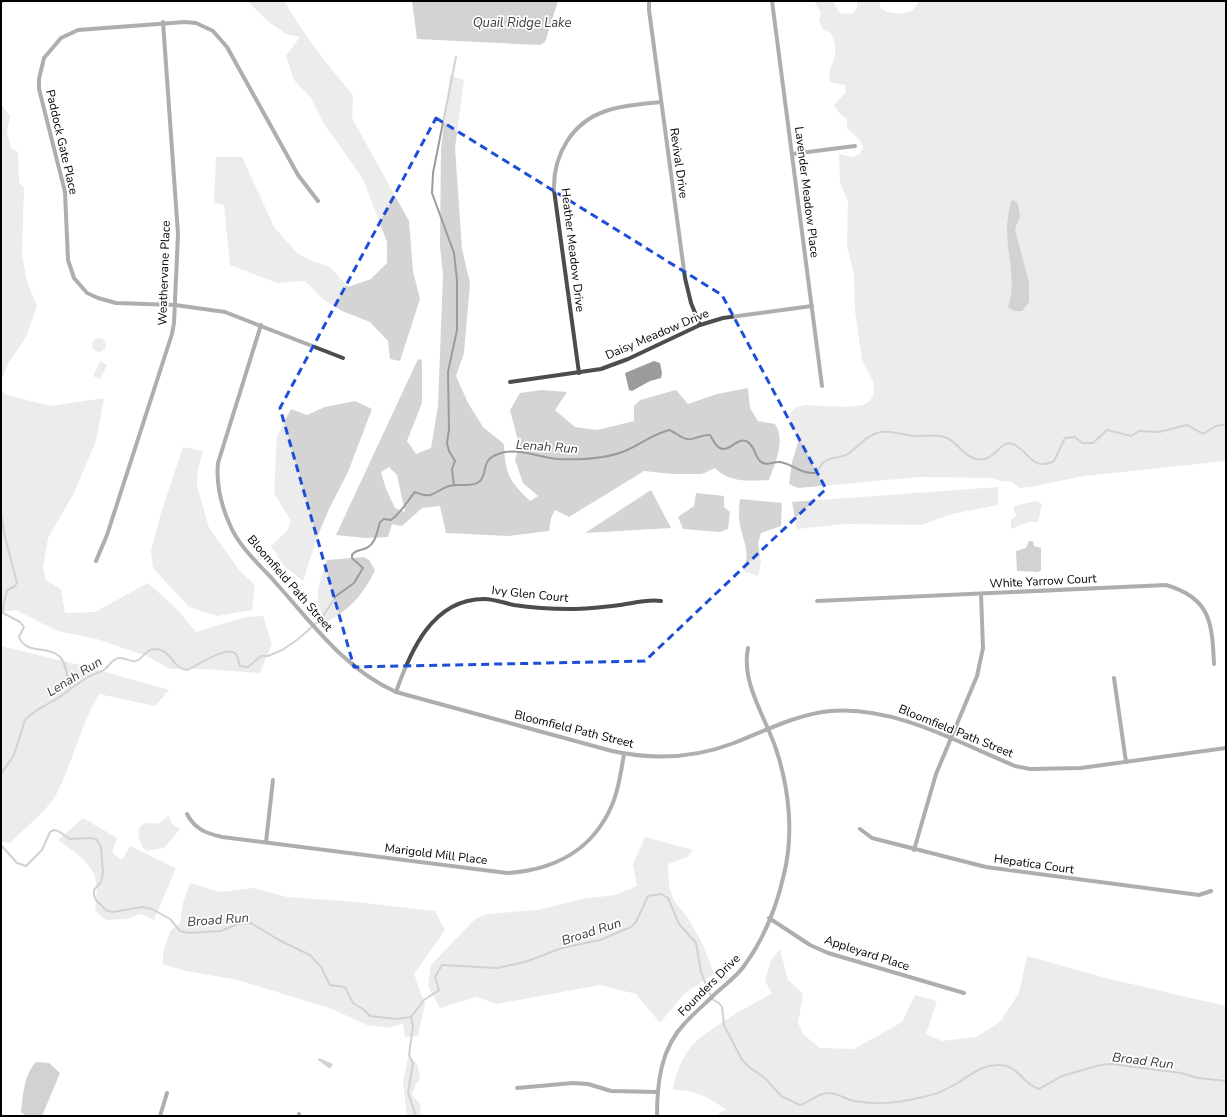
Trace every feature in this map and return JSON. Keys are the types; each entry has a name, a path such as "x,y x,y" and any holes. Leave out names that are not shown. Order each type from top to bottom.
{"street":[{"name":"Revival Drive","path":"649,1 684,278 691,303 700,325"},
{"name":"Lavender Meadow Place","path":"772,1 822,386"},
{"name":"Paddock Gate Place","path":"318,201 298,175 227,47 213,31 196,23 185,22 163,22 89,28 69,33 55,43 44,58 39,79 39,89 63,181 68,260 74,278 87,293 106,301 176,305 225,312 343,358"},
{"name":"Weathervane Place","path":"96,561 107,535 172,334 176,305 178,234 163,22"},
{"name":"Heather Meadow Drive","path":"579,373 554,190 558,159 572,134 595,116 615,109 661,102"},
{"path":"792,154 854,146"},
{"name":"Daisy Meadow Drive","path":"510,382 579,373 601,368 628,359 700,325 731,316 812,306"},
{"name":"Bloomfield Path Street","path":"261,325 221,447 218,467 218,486 222,505 235,534 322,636 358,671 380,685 396,692 624,754 664,757 692,755 732,744 768,729 830,711 862,711 903,719 1015,766 1030,769 1081,768 1226,748"},
{"name":"White Yarrow Court","path":"817,601 981,594 1154,584 1166,585 1178,588 1194,597 1207,613 1213,636 1214,664"},
{"path":"914,850 936,774 949,739 977,676 983,648 981,594"},
{"name":"Ivy Glen Court","path":"396,692 408,659 418,640 438,618 462,604 483,599 534,607 565,609 594,608 651,600 661,601"},
{"name":"Founders Drive","path":"658,1116 657,1092 662,1063 674,1039 685,1023 746,963 757,946 777,900 784,872 789,818 785,783 776,749 748,674 746,659 748,648"},
{"path":"1114,678 1126,762"},
{"name":"Marigold Mill Place","path":"187,814 193,825 209,834 508,873 554,865 574,853 589,840 599,828 614,800 624,754"},
{"path":"266,842 273,780"},
{"name":"Hepatica Court","path":"860,829 872,838 963,863 1004,870 1199,895 1211,891"},
{"name":"Appleyard Place","path":"769,918 810,945 828,953 964,993"},
{"path":"517,1088 573,1082 588,1084 611,1091 657,1092"},
{"path":"160,1116 167,1093"}],"highlighted area":[{"path":"436,118 722,295 826,489 645,661 354,667 280,408"}],"shaded area":[{"path":"247,1 284,1 317,50 353,95 352,118 409,221 413,271 420,299 400,361 390,359 388,341 370,322 342,311 324,300 305,281 277,283 230,265 224,205 214,203 216,157 242,157 274,227 297,253 310,260 330,267 348,287 371,279 387,263 387,242 363,179 323,122 311,98 294,80 286,56 300,37 286,34 269,22"},
{"path":"814,1 833,1 840,13 845,14 853,13 857,7 857,2 860,1 879,1 881,9 891,13 902,13 912,10 918,1 1226,1 1226,461 1084,476 1020,488 1012,482 992,478 920,477 798,488 789,484 792,462 799,439 790,421 790,413 796,407 806,405 846,407 863,405 870,401 874,393 873,381 862,360 855,311 854,275 847,246 848,201 840,183 839,154 853,157 860,154 863,147 859,139 847,128 847,119 840,114 834,105 846,92 845,85 830,82 830,71 835,55 835,49 831,33 823,30 819,20 821,13"},
{"path":"450,75 464,80 455,148 462,249 470,283 464,353 456,376 468,403 483,427 504,444 507,470 517,488 530,501 538,496 523,483 515,460 519,445 510,410 520,393 541,390 567,392 555,410 575,427 597,430 634,421 634,406 640,400 676,390 688,404 717,394 748,388 750,408 758,421 775,424 780,437 778,452 769,480 747,481 733,479 715,468 702,474 672,474 644,471 569,517 555,510 551,518 549,531 509,536 446,533 440,506 422,508 402,526 392,524 388,537 365,538 336,535 418,359 422,360 422,403 407,441 416,454 431,448 438,406 443,275 440,246 441,149","holes":["389,467 397,475 405,512 395,508 386,489 381,472"]},
{"path":"1,104 10,116 7,132 11,148 18,152 19,182 24,188 22,255 27,282 37,306 26,337 8,364 1,381"},
{"path":"96,338 102,338 106,342 106,348 102,352 96,352 92,348 92,342"},
{"path":"100,361 107,365 100,379 93,376"},
{"path":"1,390 7,395 51,406 104,398 96,441 74,493 48,538 43,567 46,580 61,589 65,613 95,612 148,583 177,609 196,632 245,617 263,616 272,644 260,673 204,669 170,669 147,656 97,639 57,631 16,610 1,612"},
{"path":"355,401 372,409 348,472 329,509 318,535 303,581 284,566 271,546 287,531 291,521 274,493 277,436 291,409 307,415 325,407"},
{"path":"183,447 203,451 198,470 197,486 209,528 240,571 255,585 252,610 217,616 189,607 153,568 151,551 161,513"},
{"path":"998,487 998,505 952,514 922,525 845,524 797,529 792,502"},
{"path":"651,490 671,528 585,533"},
{"path":"696,493 724,496 724,507 730,512 728,529 720,532 683,529 678,517 694,506"},
{"path":"740,499 782,503 781,526 761,533 758,543 761,562 758,576 744,571 746,549 739,518"},
{"path":"1036,501 1042,504 1038,522 1029,522 1011,529 1011,520 1017,515 1014,512 1014,506"},
{"path":"364,557 369,560 375,570 371,579 356,600 343,612 327,622 319,606 318,591 327,560"},
{"path":"1,646 84,666 169,690 155,706 99,694 92,706 56,795 42,812 10,843 1,842"},
{"path":"169,816 172,824 180,829 164,848 146,851 140,840 140,828 142,825 147,823 159,823"},
{"path":"83,818 117,838 112,853 122,860 130,846 176,868 154,920 140,914 127,919 106,920 95,911 97,886 95,876 91,868 78,855 58,840"},
{"path":"645,837 693,850 687,857 668,864 669,886 674,901 687,916 703,945 714,974 684,994 660,1023 636,994 600,985 497,1004 476,997 440,1008 428,986 431,965 475,919 487,914 537,910 582,899 615,895 637,886 633,864"},
{"path":"190,883 220,892 254,888 287,897 356,902 435,911 445,930 414,974 425,1004 418,1036 405,1037 403,1023 389,1028 367,1025 332,1009 238,980 186,971 163,964 163,953 170,931 180,923 183,903"},
{"path":"780,949 788,980 803,994 798,1023 804,1035 820,1048 854,1049 902,1022 915,995 937,1001 926,1034 942,1041 976,1037 1000,1022 1019,993 1027,956 1110,979 1226,1006 1226,1116 718,1116 720,1112 727,1110 702,1095 688,1091 673,1090 679,1068 690,1048 696,1041 716,1026 772,994 765,981 771,960"},
{"path":"408,1057 416,1063 419,1072 420,1079 416,1084 412,1095 420,1104 421,1116 407,1116 403,1082"}],"water":[{"name":"Quail Ridge Lake","path":"412,1 558,1 545,42 540,45 417,39"},
{"path":"1012,199 1018,204 1020,216 1015,229 1029,283 1029,302 1022,311 1014,311 1008,307 1011,298 1012,279 1007,240 1007,226 1008,214"},
{"path":"654,361 660,363 662,373 661,378 650,381 632,391 629,390 625,373"},
{"path":"1029,541 1033,541 1034,546 1041,548 1041,570 1038,572 1017,571 1016,551 1026,548"},
{"path":"319,1058 333,1064 330,1069 318,1060"},
{"path":"36,1062 49,1063 60,1073 42,1116 26,1116 21,1112 23,1092 29,1073"}],"waterway":[{"path":"454,485 452,469 455,461 449,451 447,443 449,429 448,372 457,330 457,280 454,253 432,193 433,173 456,57"},
{"path":"1,371 1,386"},
{"name":"Lenah Run","path":"1,774 14,755 25,720 37,710 58,698 84,679 106,668 116,659 121,658 136,661 150,650 156,649 165,652 178,666 187,670 219,654 232,652 236,654 240,666 248,667 261,656 268,656 282,650 297,640 321,619 336,596 354,583 363,568 352,558 352,555 356,551 368,547 374,541 380,522 384,519 391,520 395,517 415,492 430,495 449,486 476,484 482,479 488,460 498,454 505,452 519,452 556,459 582,459 609,456 625,451 657,434 669,430 689,439 710,435 716,445 724,449 739,442 746,441 751,445 758,459 762,463 767,464 780,462 805,472 815,473 825,461 848,454 871,435 881,432 894,432 912,436 941,436 952,441 966,454 976,459 988,458 1004,445 1008,443 1013,444 1036,462 1047,464 1054,461 1065,438 1075,437 1082,443 1093,443 1107,430 1131,436 1139,431 1159,432 1187,425 1203,434 1216,426 1226,424"},
{"path":"1,515 17,583 14,587 7,590 3,613 20,622 24,627 19,637 22,643 31,648 54,653 62,659 71,689"},
{"name":"Broad Run","path":"1,822 1,828"},
{"name":"Broad Run","path":"1,845 17,863 26,866 42,850 50,832 54,830 70,839 92,838 97,840 101,847 103,873 101,882 94,890 94,895 96,900 107,911 113,912 142,907 152,909 170,919 180,931 188,933 221,931 237,924 251,923 279,940 310,955 321,967 330,985 345,987 353,1003 363,1009 370,1016 396,1019 411,1017 424,1000 439,990 435,977 442,965 497,968 525,962 562,948 600,940 631,927 636,922 648,896 661,894 668,898 679,924 696,943 701,972 712,999 719,1003 722,1007 724,1025 742,1060 766,1079 781,1096 800,1105 824,1093 835,1094 854,1101 870,1103 911,1100 940,1092 958,1083 974,1072 992,1065 1011,1068 1029,1084 1039,1089 1062,1076 1100,1065 1112,1064 1181,1073 1198,1078 1226,1081"},
{"path":"411,1017 413,1026 409,1055 413,1063 408,1093 416,1116"}]}
